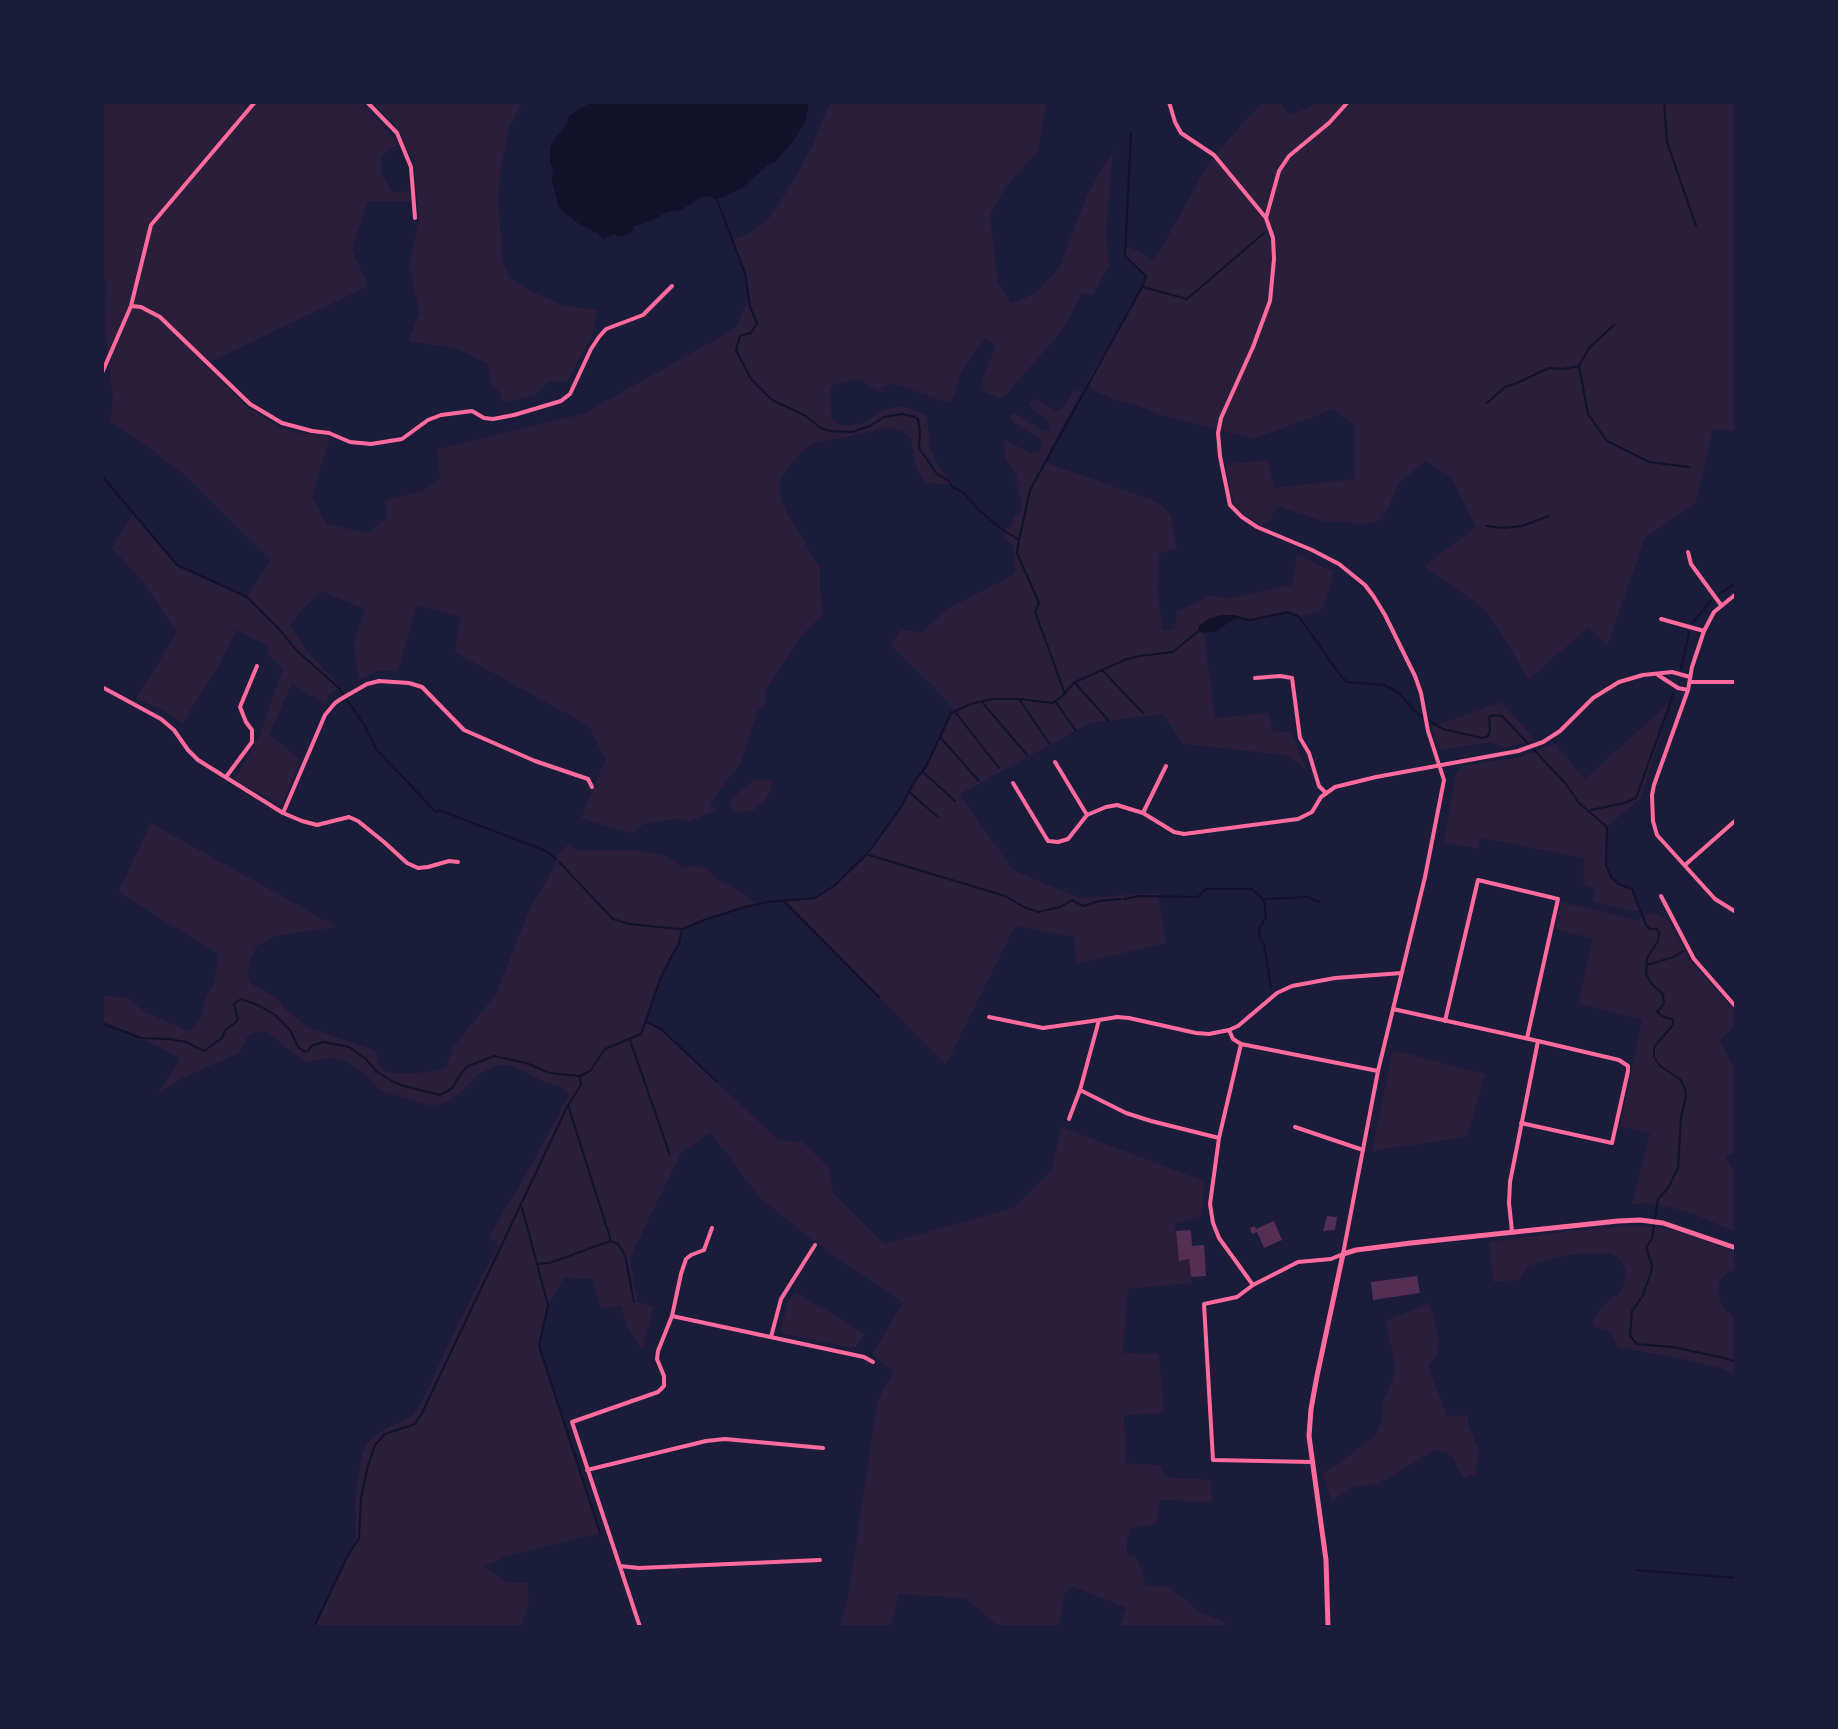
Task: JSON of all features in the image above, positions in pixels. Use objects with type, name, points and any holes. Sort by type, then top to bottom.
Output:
[{"type":"main road","points":[[1328,1627],[1326,1560],[1309,1436],[1312,1403],[1343,1254],[1512,1231],[1640,1220],[1663,1223],[1736,1248]]},
{"type":"street","points":[[102,373],[131,306],[151,225],[255,102]]},
{"type":"street","points":[[367,102],[397,133],[411,167],[415,218]]},
{"type":"street","points":[[1169,102],[1181,133],[1214,155],[1266,218],[1273,238],[1270,301],[1221,418],[1218,433],[1230,505],[1257,527],[1339,564],[1365,585],[1385,615],[1415,676],[1444,780],[1425,877],[1378,1071],[1343,1254],[1331,1259],[1298,1262],[1253,1285],[1237,1297],[1204,1304],[1213,1460],[1312,1462]]},
{"type":"street","points":[[1266,218],[1279,171],[1289,156],[1329,123],[1348,102]]},
{"type":"street","points":[[131,306],[151,310],[160,317],[250,404],[271,417],[297,428],[329,433],[350,442],[371,444],[402,439],[428,420],[441,415],[472,411],[493,419],[561,401],[570,394],[606,329],[643,315],[672,286]]},
{"type":"street","points":[[1688,552],[1691,564],[1721,605]]},
{"type":"street","points":[[1736,594],[1721,605],[1708,621],[1652,795],[1657,835],[1715,899],[1736,912]]},
{"type":"street","points":[[1661,619],[1704,631]]},
{"type":"street","points":[[226,777],[252,742],[252,730],[240,707],[257,666]]},
{"type":"street","points":[[1013,783],[1048,841],[1068,839],[1087,815],[1117,805],[1143,813],[1174,832],[1184,834],[1228,829],[1298,819],[1312,812],[1326,793],[1335,787],[1518,751],[1539,744],[1552,738],[1604,690],[1643,675],[1672,672],[1690,680],[1736,682]]},
{"type":"street","points":[[1655,674],[1678,688],[1688,690]]},
{"type":"street","points":[[1255,678],[1292,678],[1300,738],[1309,753],[1319,786],[1326,793]]},
{"type":"street","points":[[283,813],[325,715],[341,699],[367,684],[379,681],[422,687],[464,730],[535,761],[588,779],[592,787]]},
{"type":"street","points":[[102,687],[161,719],[198,760],[283,813],[317,825],[349,817],[358,821],[407,863],[418,868],[458,862]]},
{"type":"street","points":[[1055,762],[1087,815]]},
{"type":"street","points":[[1143,813],[1166,766]]},
{"type":"street","points":[[1685,865],[1736,820]]},
{"type":"street","points":[[1445,1021],[1478,880],[1558,899],[1527,1038]]},
{"type":"street","points":[[1661,896],[1694,959],[1736,1007]]},
{"type":"street","points":[[989,1017],[1043,1028],[1117,1017],[1209,1034],[1238,1026],[1277,993],[1292,986],[1335,978],[1402,973]]},
{"type":"street","points":[[1393,1009],[1619,1060],[1628,1066],[1612,1143],[1521,1123]]},
{"type":"street","points":[[1069,1119],[1099,1020]]},
{"type":"street","points":[[1229,1030],[1233,1039],[1241,1044],[1378,1071]]},
{"type":"street","points":[[1512,1231],[1509,1191],[1538,1041]]},
{"type":"street","points":[[1241,1044],[1219,1138],[1210,1204],[1219,1238],[1253,1285]]},
{"type":"street","points":[[1080,1090],[1126,1113],[1219,1138]]},
{"type":"street","points":[[1295,1127],[1363,1150]]},
{"type":"street","points":[[640,1627],[572,1422],[658,1392],[664,1386],[658,1351],[672,1316],[681,1274],[686,1259],[704,1250],[712,1228]]},
{"type":"street","points":[[771,1337],[781,1299],[815,1245]]},
{"type":"street","points":[[672,1316],[864,1357],[873,1362]]},
{"type":"street","points":[[587,1470],[725,1439],[823,1448]]},
{"type":"street","points":[[620,1566],[639,1568],[820,1560]]},
{"type":"shaded area","points":[[102,102],[361,102],[399,144],[381,156],[381,172],[392,192],[411,191],[412,201],[368,201],[352,250],[368,286],[204,365],[247,407],[280,427],[330,437],[312,497],[327,524],[368,533],[387,517],[385,500],[422,491],[440,480],[437,449],[583,414],[736,328],[748,299],[745,273],[732,240],[750,233],[770,217],[813,144],[830,102],[1046,102],[1038,151],[1005,188],[990,215],[998,282],[1011,304],[1036,293],[1059,268],[1088,193],[1113,150],[1106,230],[1109,265],[1093,295],[1082,293],[1065,327],[1006,395],[998,399],[987,395],[981,383],[996,344],[985,339],[961,372],[954,397],[949,403],[894,384],[878,391],[860,379],[834,384],[830,391],[832,419],[838,424],[849,426],[862,423],[886,409],[904,406],[927,416],[930,448],[949,481],[946,485],[924,482],[916,467],[911,438],[901,430],[887,428],[813,444],[803,450],[781,477],[779,491],[785,509],[820,568],[823,614],[803,634],[766,690],[764,708],[758,710],[741,762],[710,804],[716,810],[689,822],[678,819],[645,823],[632,834],[581,818],[605,760],[589,726],[455,652],[460,617],[417,605],[398,671],[378,671],[359,680],[354,643],[365,609],[320,591],[290,624],[305,649],[341,687],[329,695],[325,704],[292,684],[269,735],[301,759],[281,806],[235,780],[260,734],[283,669],[268,654],[267,646],[237,630],[182,724],[165,711],[136,698],[177,633],[142,581],[112,548],[134,513],[177,565],[247,597],[271,560],[183,474],[110,422],[113,399],[105,333],[106,281],[102,279]]},
{"type":"shaded area","points":[[372,102],[523,102],[509,127],[500,175],[498,200],[503,263],[510,278],[531,291],[562,305],[597,310],[592,337],[567,381],[548,382],[534,395],[503,403],[491,383],[488,364],[455,348],[408,341],[420,313],[409,266],[419,219],[414,161],[394,125]]},
{"type":"shaded area","points":[[591,102],[809,102],[805,122],[794,140],[776,161],[742,188],[717,200],[701,197],[681,210],[667,212],[634,226],[632,232],[621,237],[613,234],[603,239],[559,208],[550,164],[550,148],[566,126],[569,116]]},
{"type":"shaded area","points":[[1262,102],[1279,102],[1289,115],[1316,102],[1736,102],[1736,431],[1713,429],[1696,503],[1645,538],[1607,647],[1589,627],[1529,679],[1486,610],[1424,566],[1476,527],[1451,477],[1426,461],[1400,482],[1382,520],[1362,525],[1324,522],[1277,506],[1270,521],[1261,525],[1245,515],[1235,505],[1226,464],[1268,460],[1274,488],[1355,479],[1355,426],[1334,409],[1254,439],[1120,402],[1097,392],[1086,383],[1146,277],[1125,256],[1125,246],[1152,260],[1158,254],[1211,159]]},
{"type":"shaded area","points":[[1074,390],[1081,392],[1045,460],[1158,502],[1171,515],[1177,548],[1159,554],[1158,592],[1162,631],[1175,629],[1177,611],[1207,595],[1230,598],[1292,585],[1297,554],[1334,572],[1323,609],[1299,617],[1288,612],[1250,620],[1236,615],[1199,631],[1204,633],[1215,718],[1268,713],[1274,732],[1291,732],[1306,769],[1286,755],[1182,744],[1163,714],[1090,723],[960,794],[1013,870],[1079,898],[1158,893],[1166,943],[1077,964],[1074,937],[1015,926],[946,1065],[784,901],[815,898],[834,886],[867,854],[926,767],[954,711],[939,692],[890,645],[901,630],[922,632],[947,609],[1013,575],[1016,569],[1012,545],[1003,537],[1006,528],[1012,525],[1013,517],[1021,512],[1021,498],[1015,480],[1018,475],[1005,458],[1004,440],[1032,453],[1039,452],[1042,440],[1014,423],[1011,413],[1043,431],[1050,429],[1049,422],[1029,406],[1030,402],[1035,399],[1056,411],[1062,408]]},
{"type":"shaded area","points":[[1221,615],[1237,617],[1215,632],[1199,631],[1199,626],[1208,619]]},
{"type":"shaded area","points":[[1671,701],[1641,798],[1607,827],[1606,865],[1618,884],[1632,889],[1640,911],[1593,902],[1595,889],[1583,884],[1584,858],[1481,838],[1478,849],[1444,842],[1459,769],[1520,757],[1555,744],[1585,779]]},
{"type":"shaded area","points":[[1502,702],[1535,740],[1504,748],[1491,742],[1441,750],[1431,727]]},
{"type":"shaded area","points":[[753,781],[771,781],[772,788],[766,799],[754,810],[738,812],[732,809],[730,801],[743,788]]},
{"type":"shaded area","points":[[151,823],[337,927],[274,936],[257,946],[250,960],[248,976],[251,984],[276,997],[285,1009],[308,1027],[376,1051],[379,1064],[391,1073],[418,1073],[446,1068],[453,1047],[496,994],[530,908],[554,868],[557,854],[570,843],[576,851],[637,850],[665,856],[684,868],[697,866],[707,869],[757,904],[682,929],[679,944],[646,1021],[661,1029],[779,1141],[803,1142],[829,1168],[833,1193],[884,1244],[1013,1208],[1052,1169],[1061,1127],[1204,1181],[1202,1215],[1175,1224],[1179,1260],[1189,1259],[1192,1283],[1128,1289],[1123,1353],[1159,1354],[1164,1413],[1124,1415],[1126,1463],[1160,1465],[1164,1477],[1211,1480],[1212,1502],[1160,1500],[1157,1523],[1130,1529],[1127,1555],[1135,1557],[1142,1569],[1145,1586],[1169,1587],[1196,1610],[1228,1624],[1227,1627],[1119,1627],[1127,1608],[1073,1587],[1065,1591],[1059,1627],[999,1627],[966,1598],[899,1594],[891,1627],[826,1627],[840,1625],[848,1599],[877,1402],[893,1372],[872,1354],[903,1303],[812,1240],[760,1198],[710,1132],[681,1153],[630,1258],[637,1302],[654,1307],[642,1349],[627,1326],[621,1306],[601,1309],[592,1279],[564,1278],[548,1305],[539,1346],[600,1533],[505,1557],[483,1567],[508,1582],[528,1583],[529,1605],[521,1627],[314,1627],[356,1538],[355,1495],[362,1453],[370,1439],[412,1416],[421,1404],[498,1245],[489,1236],[569,1095],[559,1086],[509,1065],[480,1073],[458,1095],[445,1103],[431,1106],[378,1090],[370,1079],[348,1062],[334,1058],[305,1062],[267,1032],[252,1033],[239,1053],[182,1078],[156,1096],[180,1058],[102,1023],[102,995],[128,998],[145,1012],[189,1031],[200,1020],[215,980],[218,954],[118,892]]},
{"type":"shaded area","points":[[1561,902],[1636,920],[1652,912],[1668,920],[1692,963],[1736,1012],[1736,1025],[1720,1040],[1736,1072],[1736,1152],[1725,1156],[1736,1176],[1736,1232],[1669,1207],[1650,1203],[1632,1204],[1650,1133],[1620,1127],[1642,1020],[1578,1003],[1593,939],[1556,929]]},
{"type":"shaded area","points":[[1393,1050],[1485,1074],[1467,1137],[1372,1151]]},
{"type":"shaded area","points":[[1631,1226],[1657,1227],[1688,1234],[1736,1252],[1736,1271],[1729,1271],[1720,1280],[1718,1294],[1723,1309],[1736,1317],[1736,1374],[1687,1360],[1618,1347],[1610,1331],[1594,1327],[1592,1320],[1611,1298],[1620,1294],[1624,1284],[1626,1271],[1621,1260],[1611,1253],[1581,1253],[1556,1258],[1528,1266],[1520,1280],[1493,1282],[1489,1242]]},
{"type":"shaded area","points":[[796,1292],[865,1334],[857,1346],[852,1348],[780,1333],[789,1300]]},
{"type":"shaded area","points":[[1430,1303],[1439,1341],[1437,1354],[1428,1366],[1447,1416],[1468,1415],[1468,1425],[1479,1450],[1475,1474],[1463,1479],[1453,1458],[1446,1452],[1435,1450],[1378,1484],[1356,1486],[1337,1497],[1333,1504],[1322,1474],[1374,1438],[1382,1421],[1383,1401],[1393,1380],[1395,1364],[1385,1321]]},
{"type":"building","points":[[1327,1216],[1337,1217],[1335,1230],[1323,1231]]},
{"type":"building","points":[[1274,1221],[1282,1240],[1264,1248],[1257,1232],[1252,1234],[1250,1228],[1255,1226],[1256,1229]]},
{"type":"building","points":[[1191,1230],[1192,1246],[1204,1245],[1206,1276],[1191,1277],[1189,1259],[1179,1261],[1176,1231]]},
{"type":"building","points":[[1417,1276],[1420,1293],[1373,1300],[1371,1282]]},
{"type":"waterway","points":[[1664,102],[1667,142],[1696,226]]},
{"type":"waterway","points":[[1019,540],[1030,490],[1146,276],[1125,256],[1131,132]]},
{"type":"waterway","points":[[717,200],[745,273],[750,307],[757,323],[751,333],[740,336],[736,350],[751,379],[772,400],[829,431],[852,432],[884,417],[902,414],[918,419],[919,448],[937,474],[949,481]]},
{"type":"waterway","points":[[1143,287],[1187,299],[1264,233]]},
{"type":"waterway","points":[[1614,325],[1589,348],[1579,366],[1588,414],[1607,441],[1649,462],[1689,467]]},
{"type":"waterway","points":[[1487,403],[1505,387],[1549,368],[1579,366]]},
{"type":"waterway","points":[[102,476],[177,565],[247,597],[296,650],[338,687],[365,726],[376,749],[436,812],[439,810],[546,851],[556,859]]},
{"type":"waterway","points":[[951,484],[1001,529],[1019,540],[1017,553],[1039,603],[1035,612],[1065,694]]},
{"type":"waterway","points":[[1486,526],[1522,526],[1549,516]]},
{"type":"waterway","points":[[1719,594],[1736,583]]},
{"type":"waterway","points":[[1692,623],[1711,601]]},
{"type":"waterway","points":[[1236,617],[1250,620],[1288,612],[1299,617],[1347,682],[1384,685],[1399,693],[1423,717]]},
{"type":"waterway","points":[[102,1023],[141,1038],[186,1042],[204,1051],[222,1038],[225,1030],[238,1019],[234,1004],[241,999],[275,1015],[305,1052],[323,1042],[349,1047],[377,1072],[394,1082],[440,1095],[451,1089],[468,1066],[494,1056],[526,1063],[550,1073],[580,1076],[590,1071],[605,1049],[641,1034],[660,980],[679,944],[682,929],[744,907],[815,898],[834,886],[867,854],[926,767],[951,713],[992,699],[1053,703],[1075,682],[1127,659],[1173,652],[1201,629]]},
{"type":"waterway","points":[[1681,669],[1689,632]]},
{"type":"waterway","points":[[1102,670],[1143,713]]},
{"type":"waterway","points":[[1075,683],[1109,721]]},
{"type":"waterway","points":[[1591,810],[1636,798],[1674,692]]},
{"type":"waterway","points":[[1019,699],[1049,743]]},
{"type":"waterway","points":[[982,702],[1027,755]]},
{"type":"waterway","points":[[1056,702],[1076,731]]},
{"type":"waterway","points":[[956,713],[999,768]]},
{"type":"waterway","points":[[1428,720],[1443,729],[1482,738],[1488,736],[1489,717],[1502,716],[1566,784],[1579,803],[1607,827],[1606,865],[1611,877],[1618,884],[1632,889],[1646,925],[1659,933],[1658,941],[1647,958],[1646,974],[1663,994],[1664,1004],[1657,1012],[1673,1020],[1673,1025],[1654,1047],[1654,1057],[1660,1066],[1680,1079],[1686,1097],[1681,1117],[1678,1168],[1668,1188],[1658,1199],[1655,1219]]},
{"type":"waterway","points":[[940,737],[979,781]]},
{"type":"waterway","points":[[923,772],[955,801]]},
{"type":"waterway","points":[[909,792],[938,817]]},
{"type":"waterway","points":[[869,855],[1005,896],[1038,912],[1060,907],[1072,900],[1083,906],[1121,899]]},
{"type":"waterway","points":[[559,862],[613,919],[629,924],[680,929]]},
{"type":"waterway","points":[[1124,899],[1139,896],[1198,897],[1206,889],[1252,889],[1264,900],[1266,917],[1259,929],[1271,988]]},
{"type":"waterway","points":[[1266,899],[1308,897],[1319,902]]},
{"type":"waterway","points":[[784,901],[879,997]]},
{"type":"waterway","points":[[1647,965],[1683,951]]},
{"type":"waterway","points":[[645,1021],[661,1029],[717,1082]]},
{"type":"waterway","points":[[630,1040],[670,1155]]},
{"type":"waterway","points":[[314,1627],[359,1538],[361,1498],[375,1445],[385,1434],[415,1424],[422,1413],[568,1105],[581,1085],[580,1077]]},
{"type":"waterway","points":[[568,1105],[611,1241],[618,1244],[625,1255],[634,1302]]},
{"type":"waterway","points":[[522,1208],[548,1305],[539,1346],[600,1533]]},
{"type":"waterway","points":[[1654,1225],[1652,1239],[1646,1247],[1651,1272],[1642,1297],[1632,1311],[1630,1336],[1637,1344],[1673,1347],[1736,1362]]},
{"type":"waterway","points":[[538,1264],[611,1241]]},
{"type":"waterway","points":[[1636,1570],[1736,1578]]}]
